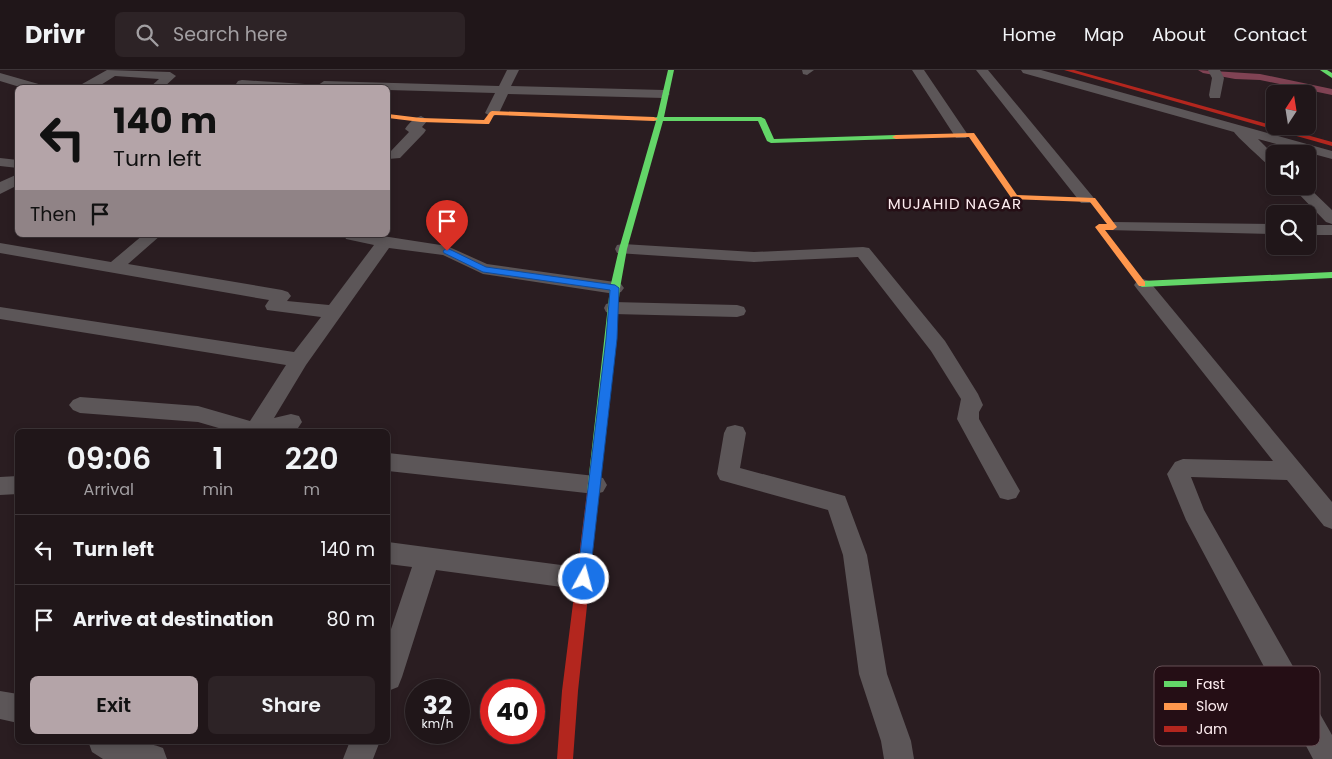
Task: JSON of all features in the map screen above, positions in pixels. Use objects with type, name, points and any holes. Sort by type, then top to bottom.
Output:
[{"type":"main road","points":[[565,759],[570,691],[595,485],[615,288],[623,249],[660,119],[664,94],[671,70]]},
{"type":"main road","points":[[1067,70],[1332,144]]},
{"type":"main road","points":[[1101,70],[1266,114]]},
{"type":"main road","points":[[1323,70],[1332,76]]},
{"type":"main road","points":[[390,116],[421,120],[486,122],[492,113],[660,119],[761,119],[771,141],[971,135],[1014,197],[1092,200],[1113,227]]},
{"type":"main road","points":[[1113,227],[1099,227],[1143,285],[1332,275]]},
{"type":"street","points":[[240,85],[256,70]]},
{"type":"street","points":[[492,113],[502,90],[514,70]]},
{"type":"street","points":[[918,70],[961,135]]},
{"type":"street","points":[[982,70],[1087,200]]},
{"type":"street","points":[[1026,70],[1332,155]]},
{"type":"street","points":[[92,85],[115,71],[172,73]]},
{"type":"street","points":[[158,85],[172,73]]},
{"type":"street","points":[[1215,95],[1216,74]]},
{"type":"street","points":[[0,77],[28,85]]},
{"type":"street","points":[[390,87],[664,94]]},
{"type":"street","points":[[1217,112],[1232,128],[1250,140],[1266,155]]},
{"type":"street","points":[[390,155],[394,155],[419,130],[412,129],[421,120]]},
{"type":"street","points":[[0,162],[15,164]]},
{"type":"street","points":[[0,188],[15,180]]},
{"type":"street","points":[[1307,195],[1332,219]]},
{"type":"street","points":[[1113,227],[1266,229]]},
{"type":"street","points":[[1316,230],[1332,230]]},
{"type":"street","points":[[0,247],[15,236]]},
{"type":"street","points":[[115,267],[151,237]]},
{"type":"street","points":[[361,237],[447,251],[483,269],[615,288]]},
{"type":"street","points":[[256,429],[299,360],[385,242]]},
{"type":"street","points":[[0,247],[282,296],[274,306],[334,312]]},
{"type":"street","points":[[623,249],[754,257],[863,252],[938,346],[972,399],[972,405],[968,410],[968,419],[1008,491]]},
{"type":"street","points":[[1143,285],[1332,519]]},
{"type":"street","points":[[613,308],[737,311]]},
{"type":"street","points":[[0,313],[299,360]]},
{"type":"street","points":[[80,405],[198,414],[248,429]]},
{"type":"street","points":[[263,429],[291,422],[286,429]]},
{"type":"street","points":[[735,433],[728,474],[837,503],[855,555],[873,674],[896,741],[899,759]]},
{"type":"street","points":[[390,462],[595,485]]},
{"type":"street","points":[[1277,666],[1194,513],[1178,474],[1183,468],[1292,471]]},
{"type":"street","points":[[0,486],[15,485]]},
{"type":"street","points":[[390,553],[427,560],[584,579]]},
{"type":"street","points":[[390,671],[427,560]]},
{"type":"street","points":[[0,705],[15,708]]},
{"type":"street","points":[[358,759],[364,744]]},
{"type":"street","points":[[1320,744],[1328,759]]},
{"type":"waterway","points":[[1203,70],[1235,76],[1260,77],[1332,92]]},
{"type":"traffic: fast","points":[[593,492],[615,288],[623,249],[660,119],[671,70]]},
{"type":"traffic: fast","points":[[1323,70],[1332,76]]},
{"type":"traffic: fast","points":[[654,119],[761,119],[771,141],[896,137]]},
{"type":"traffic: fast","points":[[1142,284],[1332,275]]},
{"type":"traffic: slow","points":[[390,116],[421,120],[486,122],[492,113],[654,119]]},
{"type":"traffic: slow","points":[[896,137],[971,135],[1015,197],[1092,200],[1113,227],[1099,227],[1142,284]]},
{"type":"traffic: jam","points":[[1067,70],[1332,144]]},
{"type":"traffic: jam","points":[[565,759],[570,691],[593,492]]},
{"type":"district","name":"MUJAHID NAGAR","points":[[955,204]]},
{"type":"route","points":[[447,251],[483,269],[615,288],[612,339],[584,579]]}]
